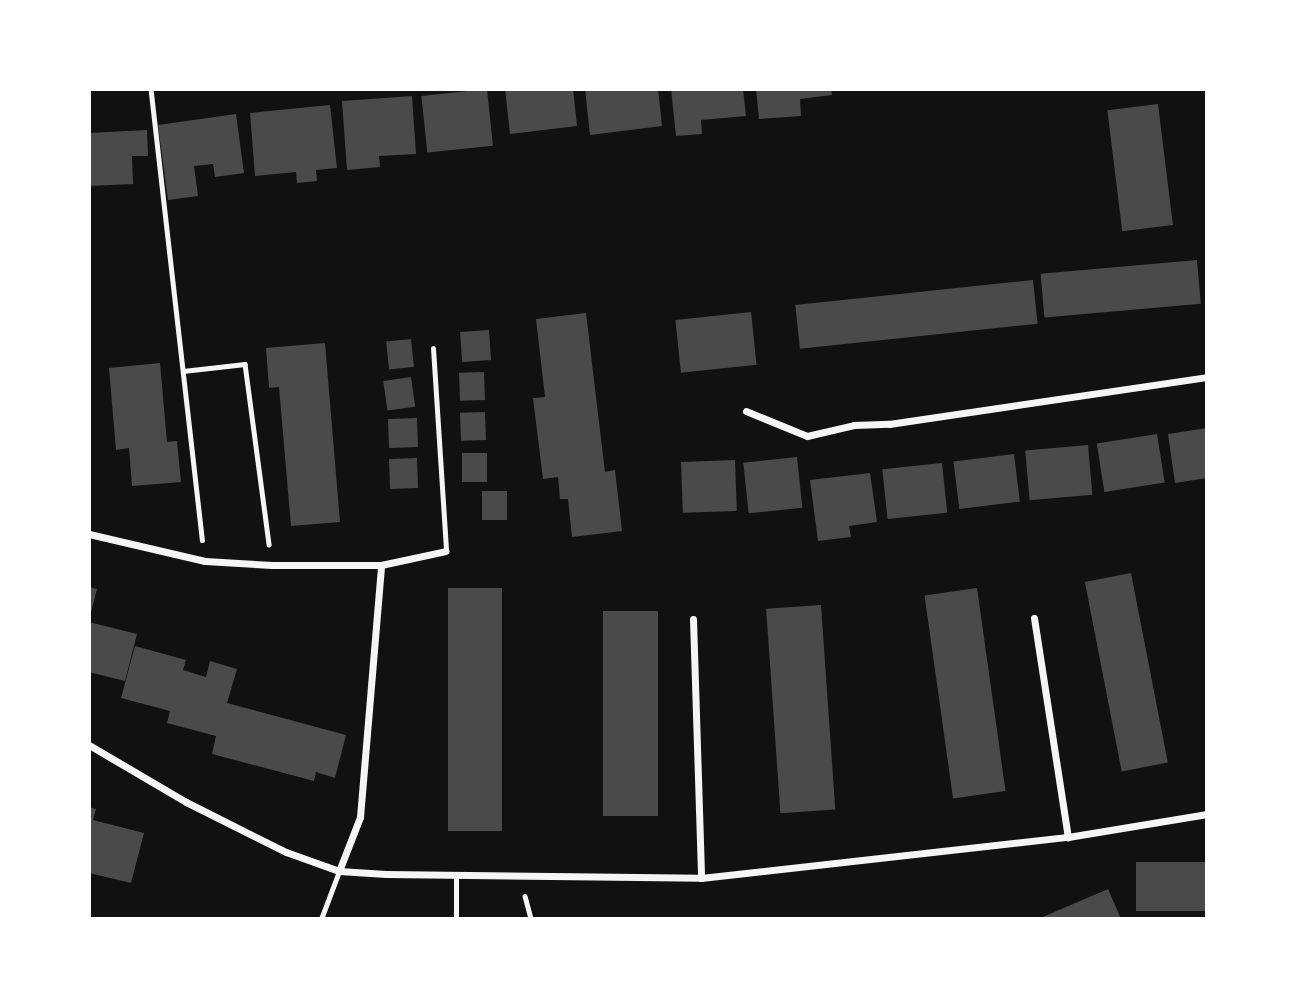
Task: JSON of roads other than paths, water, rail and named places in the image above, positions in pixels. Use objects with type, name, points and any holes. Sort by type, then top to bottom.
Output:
[{"type":"street","points":[[746,411],[807,436],[854,425],[889,424],[1207,377]]},
{"type":"street","points":[[89,534],[205,561],[272,565],[380,565],[446,551]]},
{"type":"street","points":[[339,871],[360,817],[380,565]]},
{"type":"street","points":[[1034,618],[1068,837]]},
{"type":"street","points":[[692,619],[701,878]]},
{"type":"street","points":[[89,744],[249,836],[339,871],[456,877],[701,878],[1068,837],[1207,814]]},
{"type":"lane","points":[[433,348],[446,551]]},
{"type":"lane","points":[[321,919],[339,871]]},
{"type":"lane","points":[[456,877],[456,919]]}]
